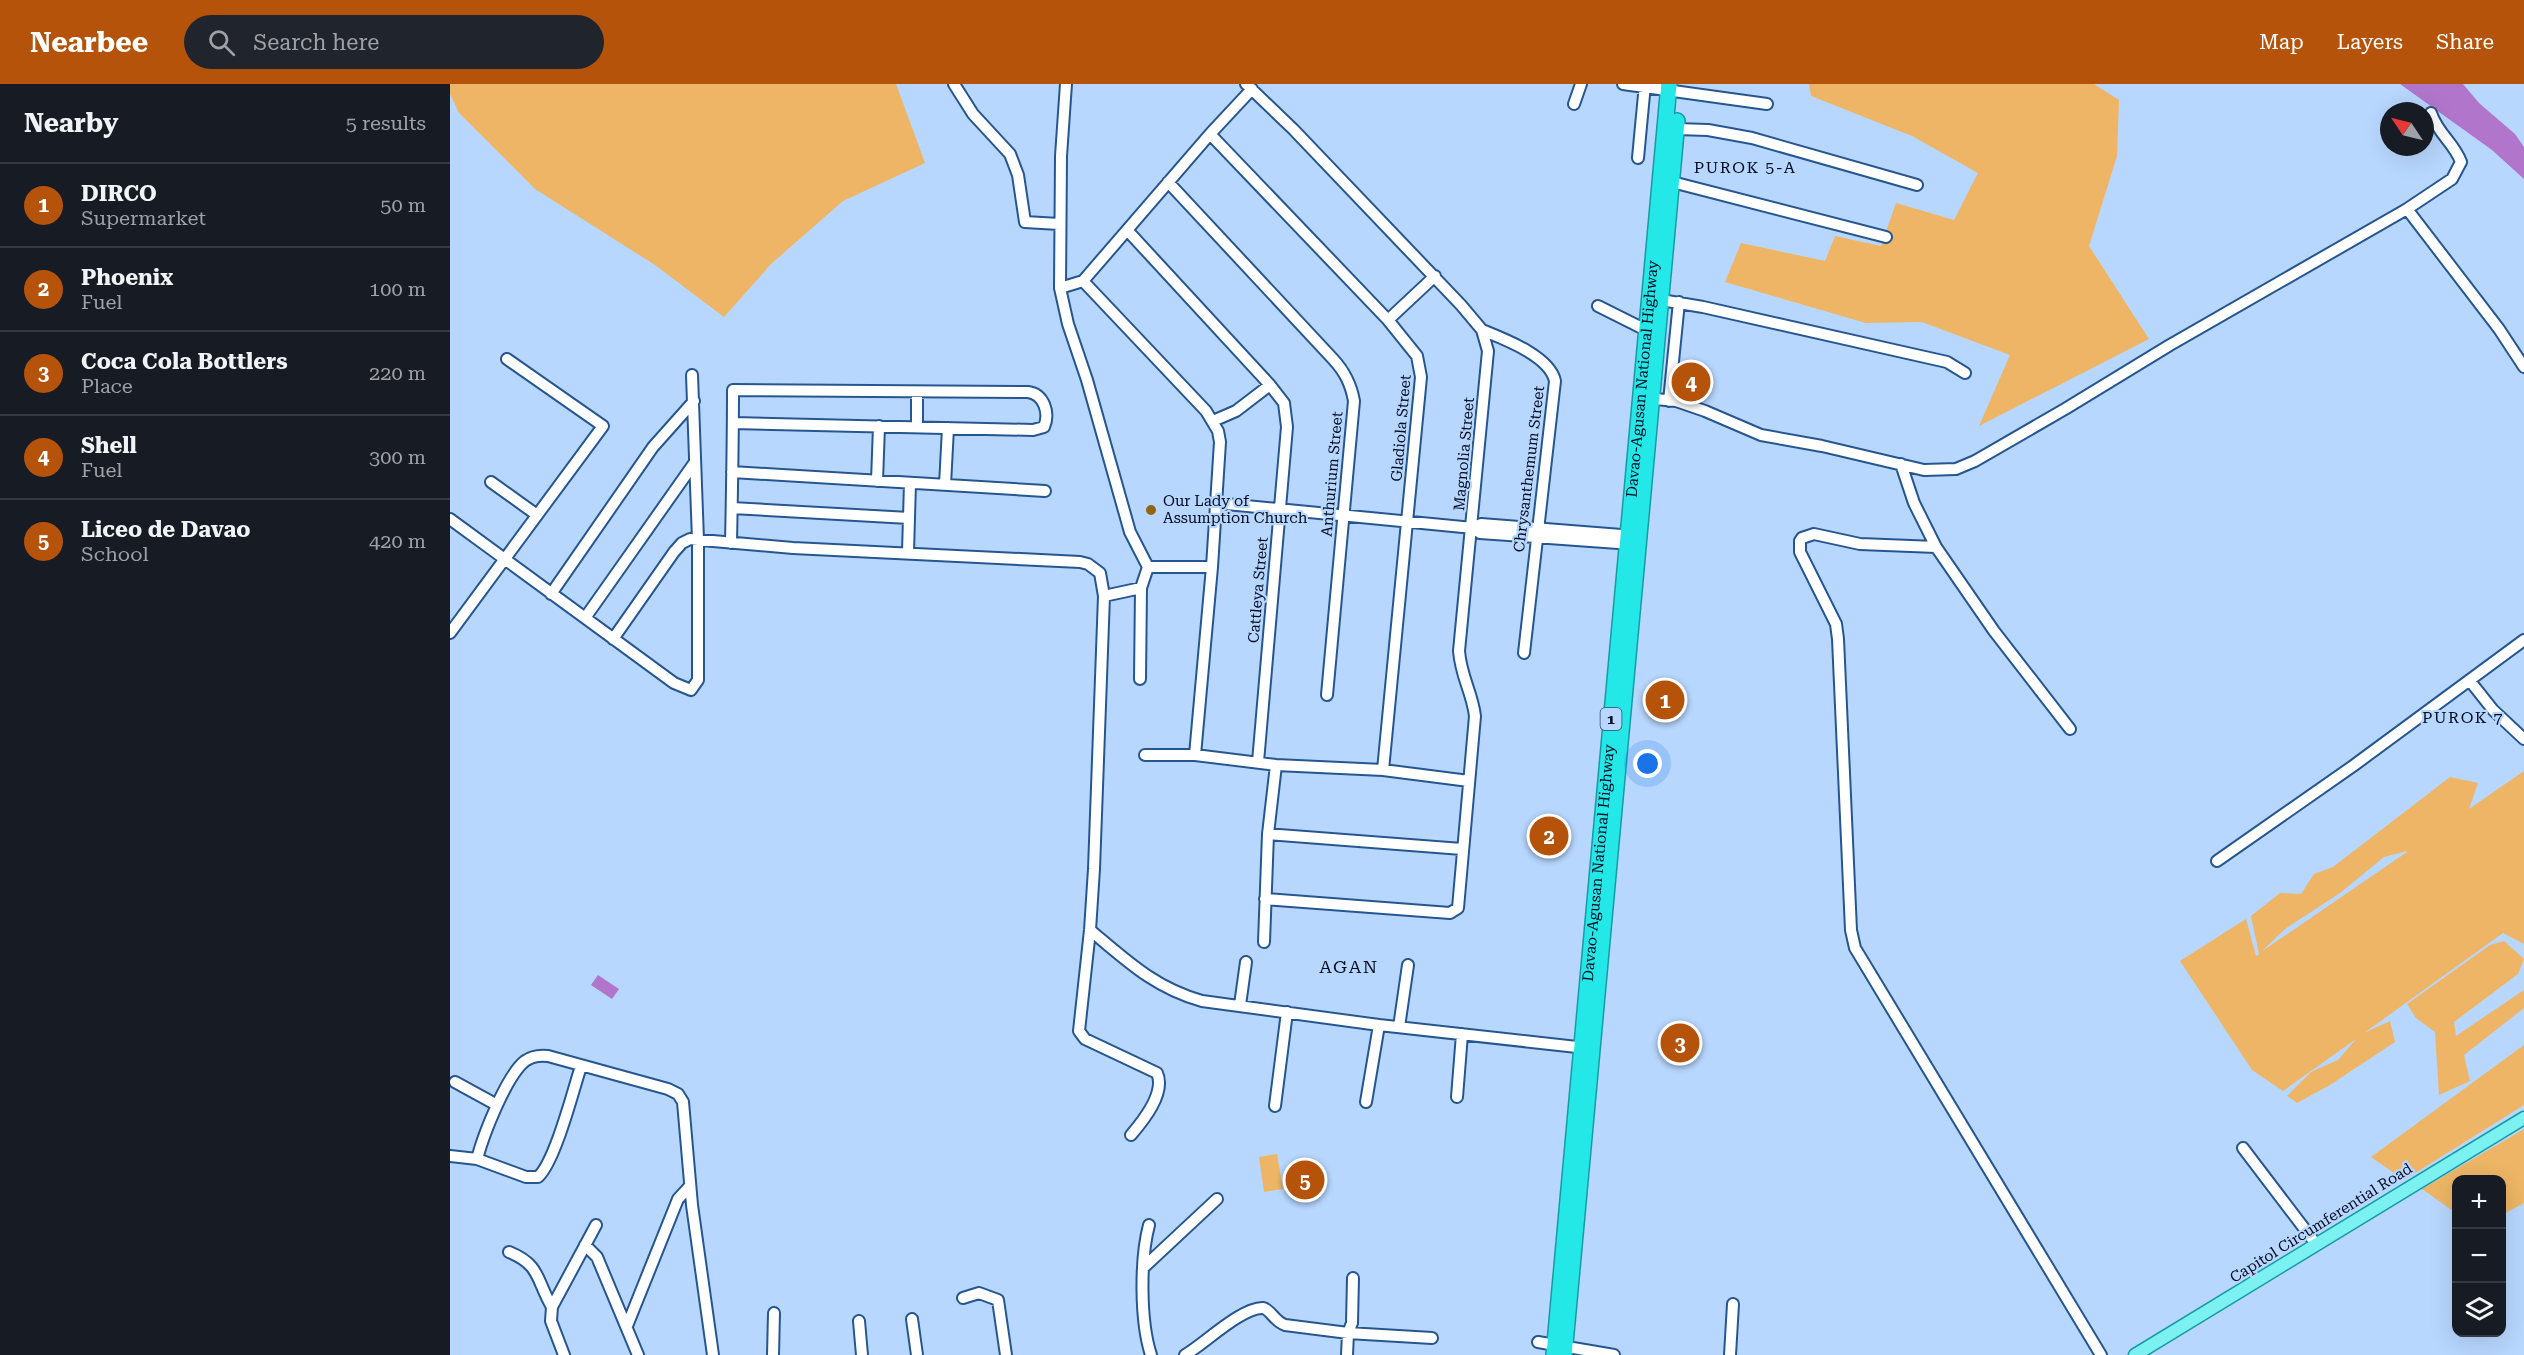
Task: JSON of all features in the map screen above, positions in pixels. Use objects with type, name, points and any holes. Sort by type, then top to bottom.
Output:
[{"type":"highway","name":"Davao-Agusan National Highway","points":[[1559,1351],[1632,540],[1646,398],[1661,300],[1672,182],[1676,129],[1674,87]]},
{"type":"highway","name":"Davao-Agusan National Highway","points":[[1646,398],[1646,330],[1674,87]]},
{"type":"main road","name":"Capitol Circumferential Road","points":[[2135,1355],[2524,1118]]},
{"type":"street","points":[[954,84],[973,114],[1010,154],[1018,175],[1024,222],[1059,224]]},
{"type":"street","points":[[1066,84],[1059,224],[1060,288],[1068,324],[1087,380],[1130,532],[1148,567],[1140,588],[1140,679]]},
{"type":"street","points":[[1574,104],[1581,84]]},
{"type":"street","points":[[1623,84],[1674,87],[1767,104]]},
{"type":"street","points":[[1638,158],[1645,85]]},
{"type":"street","points":[[1060,288],[1083,281],[1249,87]]},
{"type":"street","name":"Magnolia Street","points":[[1249,87],[1317,153],[1435,276],[1482,330],[1488,351],[1473,528],[1459,651],[1463,679],[1473,705],[1474,716],[1461,849],[1458,908],[1450,913],[1265,899]]},
{"type":"street","points":[[1646,398],[1669,401],[1705,411],[1761,435],[1822,446],[1924,470],[1956,469],[1975,461],[2407,208],[2452,179],[2461,162],[2457,152],[2438,130],[2434,120]]},
{"type":"street","points":[[1676,129],[1708,130],[1752,138],[1917,185]]},
{"type":"street","name":"Gladiola Street","points":[[1210,134],[1388,320],[1417,356],[1421,371],[1383,770]]},
{"type":"street","name":"Anthurium Street","points":[[1168,182],[1333,359],[1348,380],[1354,401],[1327,695]]},
{"type":"street","points":[[1672,182],[1886,237]]},
{"type":"street","points":[[2407,208],[2499,329],[2524,367]]},
{"type":"street","name":"Cattleya Street","points":[[1127,230],[1270,384],[1284,403],[1286,416],[1280,511],[1258,762]]},
{"type":"street","points":[[1388,320],[1435,276]]},
{"type":"street","points":[[1083,281],[1148,348],[1213,421],[1220,442],[1212,567],[1195,756]]},
{"type":"street","points":[[1661,300],[1679,302],[1947,362],[1965,373]]},
{"type":"street","points":[[1669,401],[1679,302]]},
{"type":"street","points":[[1598,306],[1646,330]]},
{"type":"street","name":"Chrysanthemum Street","points":[[1482,330],[1505,339],[1540,359],[1554,373],[1555,381],[1524,653]]},
{"type":"street","points":[[450,633],[603,426],[507,359]]},
{"type":"street","points":[[450,519],[681,688],[691,690],[698,680],[698,540],[692,375]]},
{"type":"street","points":[[1213,421],[1236,411],[1270,384]]},
{"type":"street","points":[[731,543],[733,390],[1028,392],[1038,394],[1042,400],[1046,423],[1039,429],[733,423]]},
{"type":"street","points":[[916,392],[917,428]]},
{"type":"street","points":[[551,594],[653,447],[680,414],[694,401]]},
{"type":"street","points":[[680,414],[693,417]]},
{"type":"street","points":[[877,481],[879,426]]},
{"type":"street","points":[[945,485],[948,428]]},
{"type":"street","points":[[585,618],[695,462]]},
{"type":"street","points":[[1901,464],[1914,503],[1936,547],[1994,631],[2070,729]]},
{"type":"street","points":[[732,472],[1045,491]]},
{"type":"street","points":[[491,482],[537,515]]},
{"type":"street","points":[[908,552],[910,483]]},
{"type":"street","points":[[1216,503],[1473,528],[1481,524],[1536,533],[1632,540]]},
{"type":"street","points":[[732,508],[909,518]]},
{"type":"street","points":[[1936,547],[1860,544],[1814,534],[1807,535],[1800,541],[1800,552],[1836,624],[1838,639],[1851,930],[1855,948],[1866,968],[2101,1355]]},
{"type":"street","points":[[613,639],[674,552],[682,543],[690,539],[793,548],[908,552],[1088,564],[1100,573],[1104,596],[1090,930],[1079,1025],[1081,1036],[1154,1070],[1159,1078],[1150,1108],[1131,1135]]},
{"type":"street","points":[[1148,567],[1212,567]]},
{"type":"street","points":[[1104,596],[1140,588]]},
{"type":"street","points":[[2217,861],[2295,808],[2524,640]]},
{"type":"street","points":[[2470,681],[2493,710],[2524,739]]},
{"type":"street","points":[[1145,755],[1195,756],[1276,765],[1383,770],[1469,781]]},
{"type":"street","points":[[1264,942],[1268,834],[1276,765]]},
{"type":"street","points":[[1268,834],[1461,849]]},
{"type":"street","points":[[1090,930],[1131,965],[1169,990],[1202,1001],[1379,1025],[1587,1048]]},
{"type":"street","points":[[1240,1005],[1245,962]]},
{"type":"street","points":[[1399,1027],[1408,965]]},
{"type":"street","points":[[1275,1106],[1287,1012]]},
{"type":"street","points":[[1366,1102],[1379,1025]]},
{"type":"street","points":[[1457,1097],[1462,1034]]},
{"type":"street","points":[[477,1159],[486,1128],[497,1106],[526,1061],[538,1055],[668,1089],[678,1094],[683,1102],[692,1205],[712,1355]]},
{"type":"street","points":[[450,1156],[477,1159],[532,1179],[544,1172],[581,1066]]},
{"type":"street","points":[[455,1082],[497,1106]]},
{"type":"street","points":[[2243,1148],[2316,1244]]},
{"type":"street","points":[[627,1326],[678,1199],[690,1186]]},
{"type":"street","points":[[678,1199],[692,1205]]},
{"type":"street","points":[[1143,1268],[1217,1199]]},
{"type":"street","points":[[564,1355],[551,1321],[552,1307],[596,1225]]},
{"type":"street","points":[[1149,1225],[1143,1268],[1144,1334],[1150,1355]]},
{"type":"street","points":[[585,1245],[597,1257],[638,1355]]},
{"type":"street","points":[[509,1252],[522,1257],[534,1267],[552,1307]]},
{"type":"street","points":[[1347,1355],[1348,1333],[1352,1323],[1353,1278]]},
{"type":"street","points":[[963,1298],[979,1293],[998,1300],[1006,1355]]},
{"type":"street","points":[[1730,1355],[1734,1304]]},
{"type":"street","points":[[1191,1354],[1244,1314],[1263,1308],[1268,1310],[1275,1320],[1285,1325],[1348,1333],[1432,1338]]},
{"type":"street","points":[[773,1355],[774,1313]]},
{"type":"street","points":[[912,1318],[916,1355]]},
{"type":"street","points":[[859,1321],[862,1355]]},
{"type":"street","points":[[1538,1342],[1559,1351],[1614,1355]]},
{"type":"shaded area","points":[[450,84],[896,84],[925,163],[843,201],[771,264],[724,317],[655,265],[535,189],[459,113],[450,94]]},
{"type":"shaded area","points":[[1809,84],[2094,84],[2119,100],[2117,156],[2089,246],[2149,339],[1979,426],[2010,355],[1922,322],[1866,323],[1725,282],[1741,243],[1825,261],[1835,236],[1881,246],[1896,203],[1954,220],[1978,173],[1912,136],[1811,96]]},
{"type":"shaded area","points":[[2400,84],[2463,84],[2479,103],[2515,134],[2524,147],[2524,179],[2492,150],[2434,108],[2434,102],[2425,102]]},
{"type":"shaded area","points":[[2524,771],[2524,944],[2503,933],[2364,1033],[2390,1021],[2395,1042],[2330,1085],[2297,1103],[2287,1096],[2311,1072],[2338,1060],[2356,1039],[2283,1091],[2252,1070],[2180,961],[2246,919],[2256,956],[2259,954],[2251,916],[2280,893],[2301,894],[2314,874],[2333,867],[2450,777],[2478,783],[2469,809]],"holes":[[[2407,852],[2261,952],[2285,929],[2340,893],[2384,857]]]},
{"type":"shaded area","points":[[2504,941],[2524,959],[2518,974],[2454,1022],[2456,1036],[2524,990],[2524,1008],[2464,1055],[2470,1081],[2439,1095],[2435,1032],[2416,1018],[2407,1004],[2490,945]]},
{"type":"shaded area","points":[[598,975],[619,989],[612,999],[591,985]]},
{"type":"shaded area","points":[[2524,1045],[2524,1105],[2404,1180],[2371,1157]]},
{"type":"shaded area","points":[[2524,1129],[2524,1203],[2506,1213],[2506,1175],[2452,1175],[2452,1210],[2422,1189]]},
{"type":"shaded area","points":[[1277,1154],[1283,1189],[1264,1192],[1259,1157]]},
{"type":"place","name":"Shell","points":[[1691,382]]},
{"type":"place","name":"Our Lady of Assumption Church","points":[[1151,510]]},
{"type":"place","name":"DIRCO","points":[[1665,700]]},
{"type":"place","name":"Phoenix","points":[[1549,836]]},
{"type":"place","name":"Coca Cola Bottlers","points":[[1680,1043]]},
{"type":"place","name":"Liceo de Davao","points":[[1305,1180]]},
{"type":"district","name":"PUROK 5-A","points":[[1745,167]]},
{"type":"district","name":"PUROK 7","points":[[2463,717]]},
{"type":"district","name":"AGAN","points":[[1349,966]]}]
